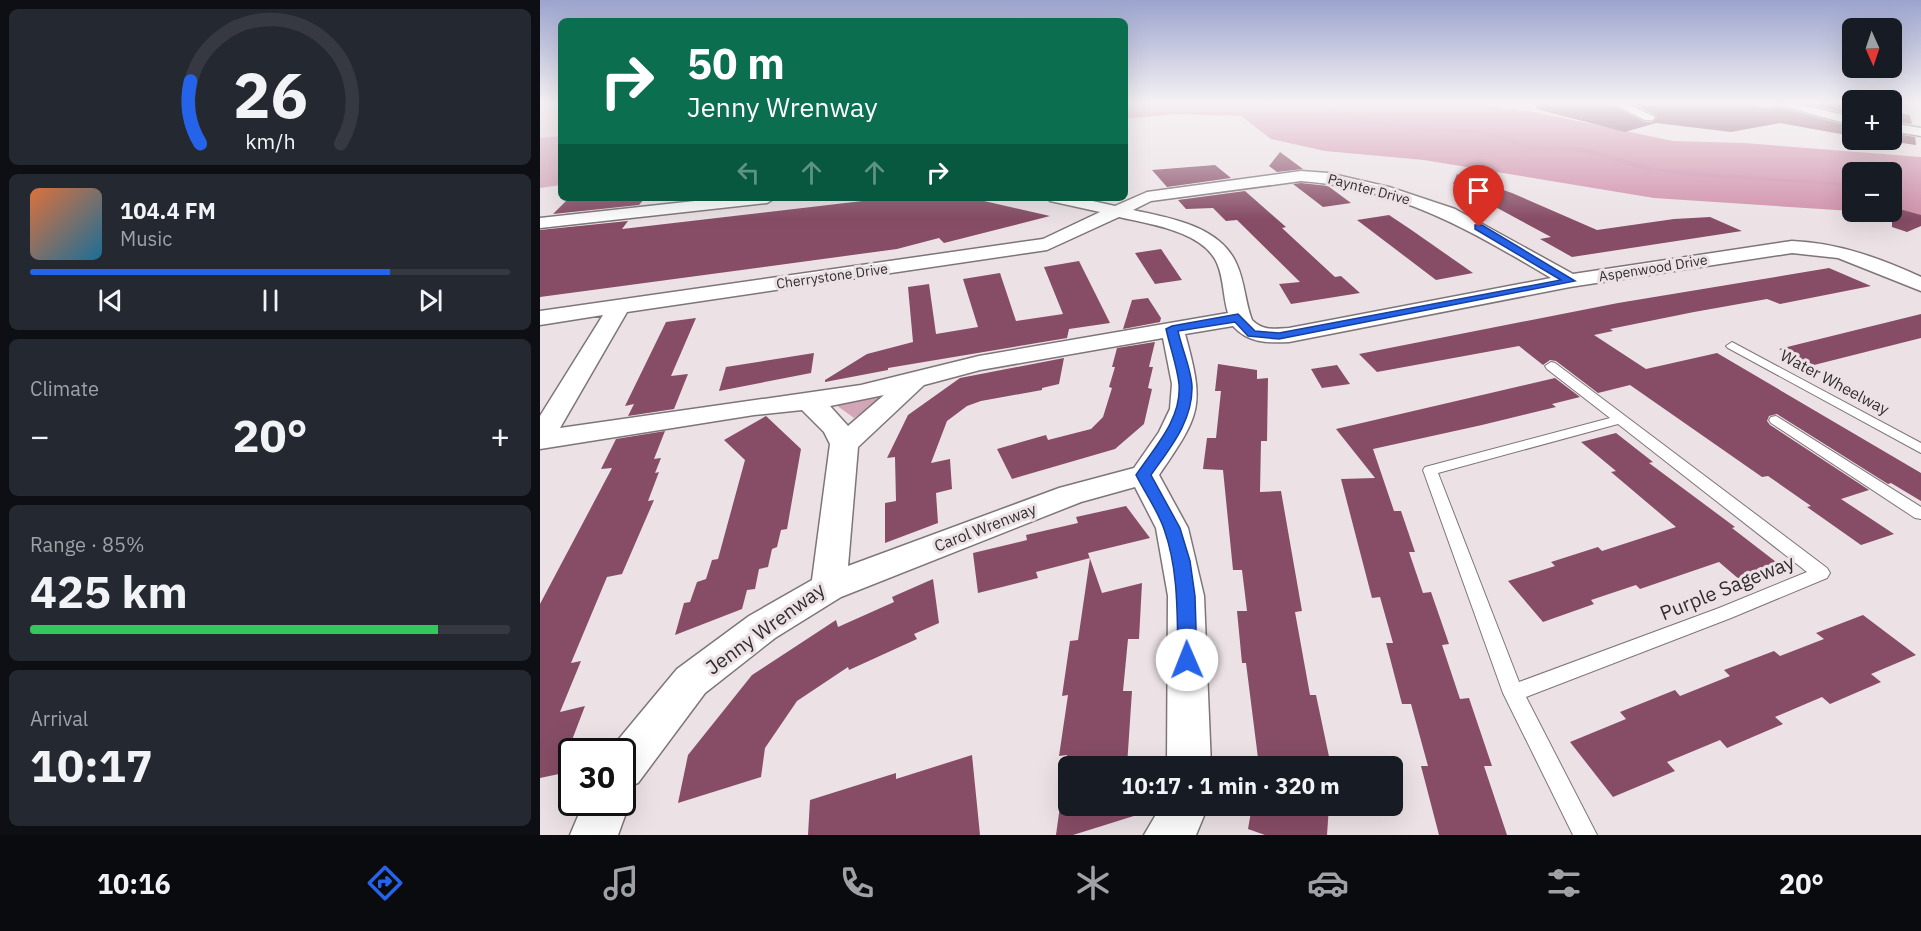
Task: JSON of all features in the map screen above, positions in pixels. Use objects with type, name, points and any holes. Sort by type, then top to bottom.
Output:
[{"type":"street","name":"Paynter Drive","points":[[1118,212],[1137,200],[1161,193],[1301,176],[1328,178],[1389,192],[1449,213],[1479,227],[1570,281]]},
{"type":"street","points":[[540,223],[740,201]]},
{"type":"street","points":[[540,439],[754,407],[808,402],[914,382],[980,363],[1238,318],[1231,269],[1215,245],[1187,232],[1069,201]]},
{"type":"street","name":"Cherrystone Drive","points":[[540,318],[1047,244],[1118,212]]},
{"type":"street","name":"Aspenwood Drive","points":[[1238,318],[1252,334],[1279,336],[1570,281],[1754,252],[1806,247],[1866,260],[1921,285]]},
{"type":"street","points":[[540,439],[620,306]]},
{"type":"street","points":[[1172,329],[1185,385],[1183,408],[1174,432],[1144,475],[1172,528],[1184,579],[1189,756]]},
{"type":"street","points":[[808,402],[821,412],[841,436],[844,444],[914,382]]},
{"type":"street","name":"Jenny Wrenway","points":[[636,750],[691,681],[762,627],[830,587],[844,444]]},
{"type":"street","name":"Carol Wrenway","points":[[830,587],[1070,495],[1144,475]]},
{"type":"street","points":[[594,835],[601,816]]},
{"type":"street","points":[[1168,835],[1181,816]]},
{"type":"lane","name":"Water Wheelway","points":[[1732,346],[1921,449]]},
{"type":"lane","name":"Purple Sageway","points":[[1513,693],[1725,613],[1821,573],[1551,366]]},
{"type":"lane","points":[[1585,835],[1513,693],[1430,470],[1620,419]]},
{"type":"lane","points":[[1776,420],[1921,514]]},
{"type":"shaded area","points":[[540,141],[558,141],[558,185],[540,188]]},
{"type":"shaded area","points":[[1280,141],[1673,141],[1744,143],[1921,157],[1921,216],[1902,215],[1902,162],[1842,162],[1842,210],[1654,198],[1424,160],[1325,151]]},
{"type":"shaded area","points":[[1635,167],[1842,183],[1842,185],[1691,176]]},
{"type":"shaded area","points":[[887,395],[854,418],[836,405]]},
{"type":"building","points":[[1902,141],[1915,141],[1916,145],[1902,143]]},
{"type":"building","points":[[1280,152],[1303,169],[1277,172],[1269,166]]},
{"type":"building","points":[[1215,165],[1231,178],[1167,187],[1152,170]]},
{"type":"building","points":[[1457,174],[1512,193],[1597,230],[1674,219],[1710,217],[1742,231],[1572,257],[1540,239],[1551,237],[1453,184]]},
{"type":"building","points":[[1293,184],[1328,186],[1351,203],[1323,207]]},
{"type":"building","points":[[1245,191],[1286,227],[1282,228],[1335,277],[1341,276],[1360,293],[1291,304],[1279,284],[1300,282],[1237,220],[1226,221],[1213,208],[1186,209],[1178,200]]},
{"type":"building","points":[[566,201],[642,201],[639,205],[553,214]]},
{"type":"building","points":[[862,201],[984,201],[1050,216],[944,243],[939,238],[897,249],[540,297],[540,230],[628,221],[622,229]]},
{"type":"building","points":[[1902,210],[1921,215],[1921,226],[1907,232],[1892,227],[1892,222],[1902,222]]},
{"type":"building","points":[[1389,215],[1473,273],[1436,280],[1357,220]]},
{"type":"building","points":[[1161,249],[1182,280],[1155,284],[1135,253]]},
{"type":"building","points":[[1079,261],[1110,323],[1069,329],[1067,338],[888,368],[888,370],[825,382],[867,354],[913,342],[908,287],[929,284],[936,334],[978,327],[963,279],[1000,273],[1016,321],[1063,314],[1044,267]]},
{"type":"building","points":[[1829,268],[1871,286],[1780,304],[1767,299],[1610,329],[1613,331],[1594,335],[1646,369],[1717,353],[1921,473],[1921,501],[1891,483],[1888,484],[1777,414],[1769,416],[1767,421],[1770,425],[1869,490],[1841,499],[1894,534],[1861,545],[1768,476],[1762,477],[1630,385],[1598,393],[1556,361],[1550,360],[1543,365],[1519,346],[1377,372],[1359,354],[1618,303]]},
{"type":"building","points":[[1148,298],[1161,318],[1160,322],[1123,329],[1132,300]]},
{"type":"building","points":[[1921,314],[1921,338],[1810,366],[1779,349]]},
{"type":"building","points":[[696,318],[671,376],[688,374],[674,409],[628,416],[634,404],[625,406],[666,322]]},
{"type":"building","points":[[1155,342],[1149,367],[1153,367],[1148,388],[1152,389],[1144,424],[1115,449],[1012,479],[997,449],[1046,435],[1048,440],[1091,429],[1103,417],[1112,388],[1109,387],[1115,367],[1112,367],[1117,348]]},
{"type":"building","points":[[814,353],[811,373],[719,391],[726,367]]},
{"type":"building","points":[[1064,358],[1059,384],[1042,388],[1042,390],[981,401],[967,406],[947,421],[931,463],[950,459],[952,489],[936,493],[938,523],[885,543],[885,503],[896,501],[895,457],[887,458],[908,415],[960,378]]},
{"type":"building","points":[[1218,364],[1257,370],[1257,379],[1268,378],[1267,441],[1261,441],[1260,492],[1281,491],[1302,611],[1295,612],[1310,695],[1316,695],[1329,756],[1258,756],[1246,663],[1242,663],[1237,611],[1247,611],[1242,570],[1233,570],[1223,470],[1203,469],[1207,438],[1216,438],[1221,391],[1215,391]]},
{"type":"building","points":[[1337,365],[1350,384],[1322,388],[1311,369]]},
{"type":"building","points":[[1555,378],[1580,397],[1552,404],[1556,407],[1373,449],[1394,511],[1401,511],[1415,552],[1409,552],[1423,593],[1431,592],[1449,644],[1442,645],[1460,699],[1469,698],[1492,766],[1484,766],[1507,835],[1439,835],[1421,766],[1428,766],[1411,704],[1402,704],[1386,643],[1393,643],[1380,597],[1372,598],[1341,479],[1375,478],[1336,429]]},
{"type":"building","points":[[766,416],[801,449],[787,529],[781,530],[777,547],[772,549],[768,567],[759,569],[755,589],[747,590],[742,609],[675,635],[684,603],[690,602],[697,582],[706,579],[712,560],[718,559],[745,460],[724,440]]},
{"type":"building","points":[[665,431],[654,459],[661,458],[655,473],[659,472],[648,501],[654,500],[622,574],[607,577],[571,663],[581,661],[560,712],[585,706],[573,738],[558,738],[558,774],[540,778],[540,604],[612,468],[601,469],[616,439]]},
{"type":"building","points":[[1616,433],[1653,462],[1649,463],[1735,527],[1732,528],[1780,565],[1740,580],[1719,562],[1640,589],[1636,585],[1591,600],[1594,604],[1543,622],[1508,581],[1555,566],[1551,562],[1598,547],[1602,551],[1676,527],[1611,472],[1616,471],[1581,442]]},
{"type":"building","points":[[1126,506],[1150,538],[1088,553],[1090,558],[1036,572],[1038,578],[978,593],[973,553],[1027,540],[1026,535],[1078,523],[1076,517]]},
{"type":"building","points":[[1090,559],[1102,593],[1142,583],[1139,639],[1128,639],[1123,691],[1132,691],[1128,756],[1059,756],[1068,695],[1062,696],[1070,641],[1078,640]]},
{"type":"building","points":[[933,579],[939,623],[914,634],[917,639],[849,670],[848,667],[797,701],[765,748],[761,777],[678,803],[688,755],[752,675],[836,620],[838,627],[894,602],[892,597]]},
{"type":"building","points":[[1863,615],[1916,655],[1871,674],[1881,682],[1830,704],[1822,697],[1775,717],[1783,724],[1727,748],[1720,740],[1667,762],[1675,771],[1613,797],[1570,742],[1626,719],[1620,712],[1675,690],[1680,696],[1730,676],[1724,670],[1774,651],[1780,656],[1824,639],[1816,633]]},
{"type":"building","points":[[972,755],[980,835],[808,835],[810,800],[896,773],[896,779]]},
{"type":"building","points":[[1059,816],[1134,816],[1073,835],[1056,835]]},
{"type":"building","points":[[1250,816],[1328,816],[1327,835],[1265,835],[1248,829]]},
{"type":"waterway","points":[[1511,141],[1531,148],[1584,150],[1639,166]]},
{"type":"waterway","points":[[1634,164],[1651,169]]},
{"type":"route","points":[[1187,660],[1186,596],[1181,561],[1172,528],[1144,475],[1174,432],[1183,408],[1185,385],[1172,329],[1238,318],[1252,334],[1262,337],[1289,335],[1570,281],[1479,227]]}]
